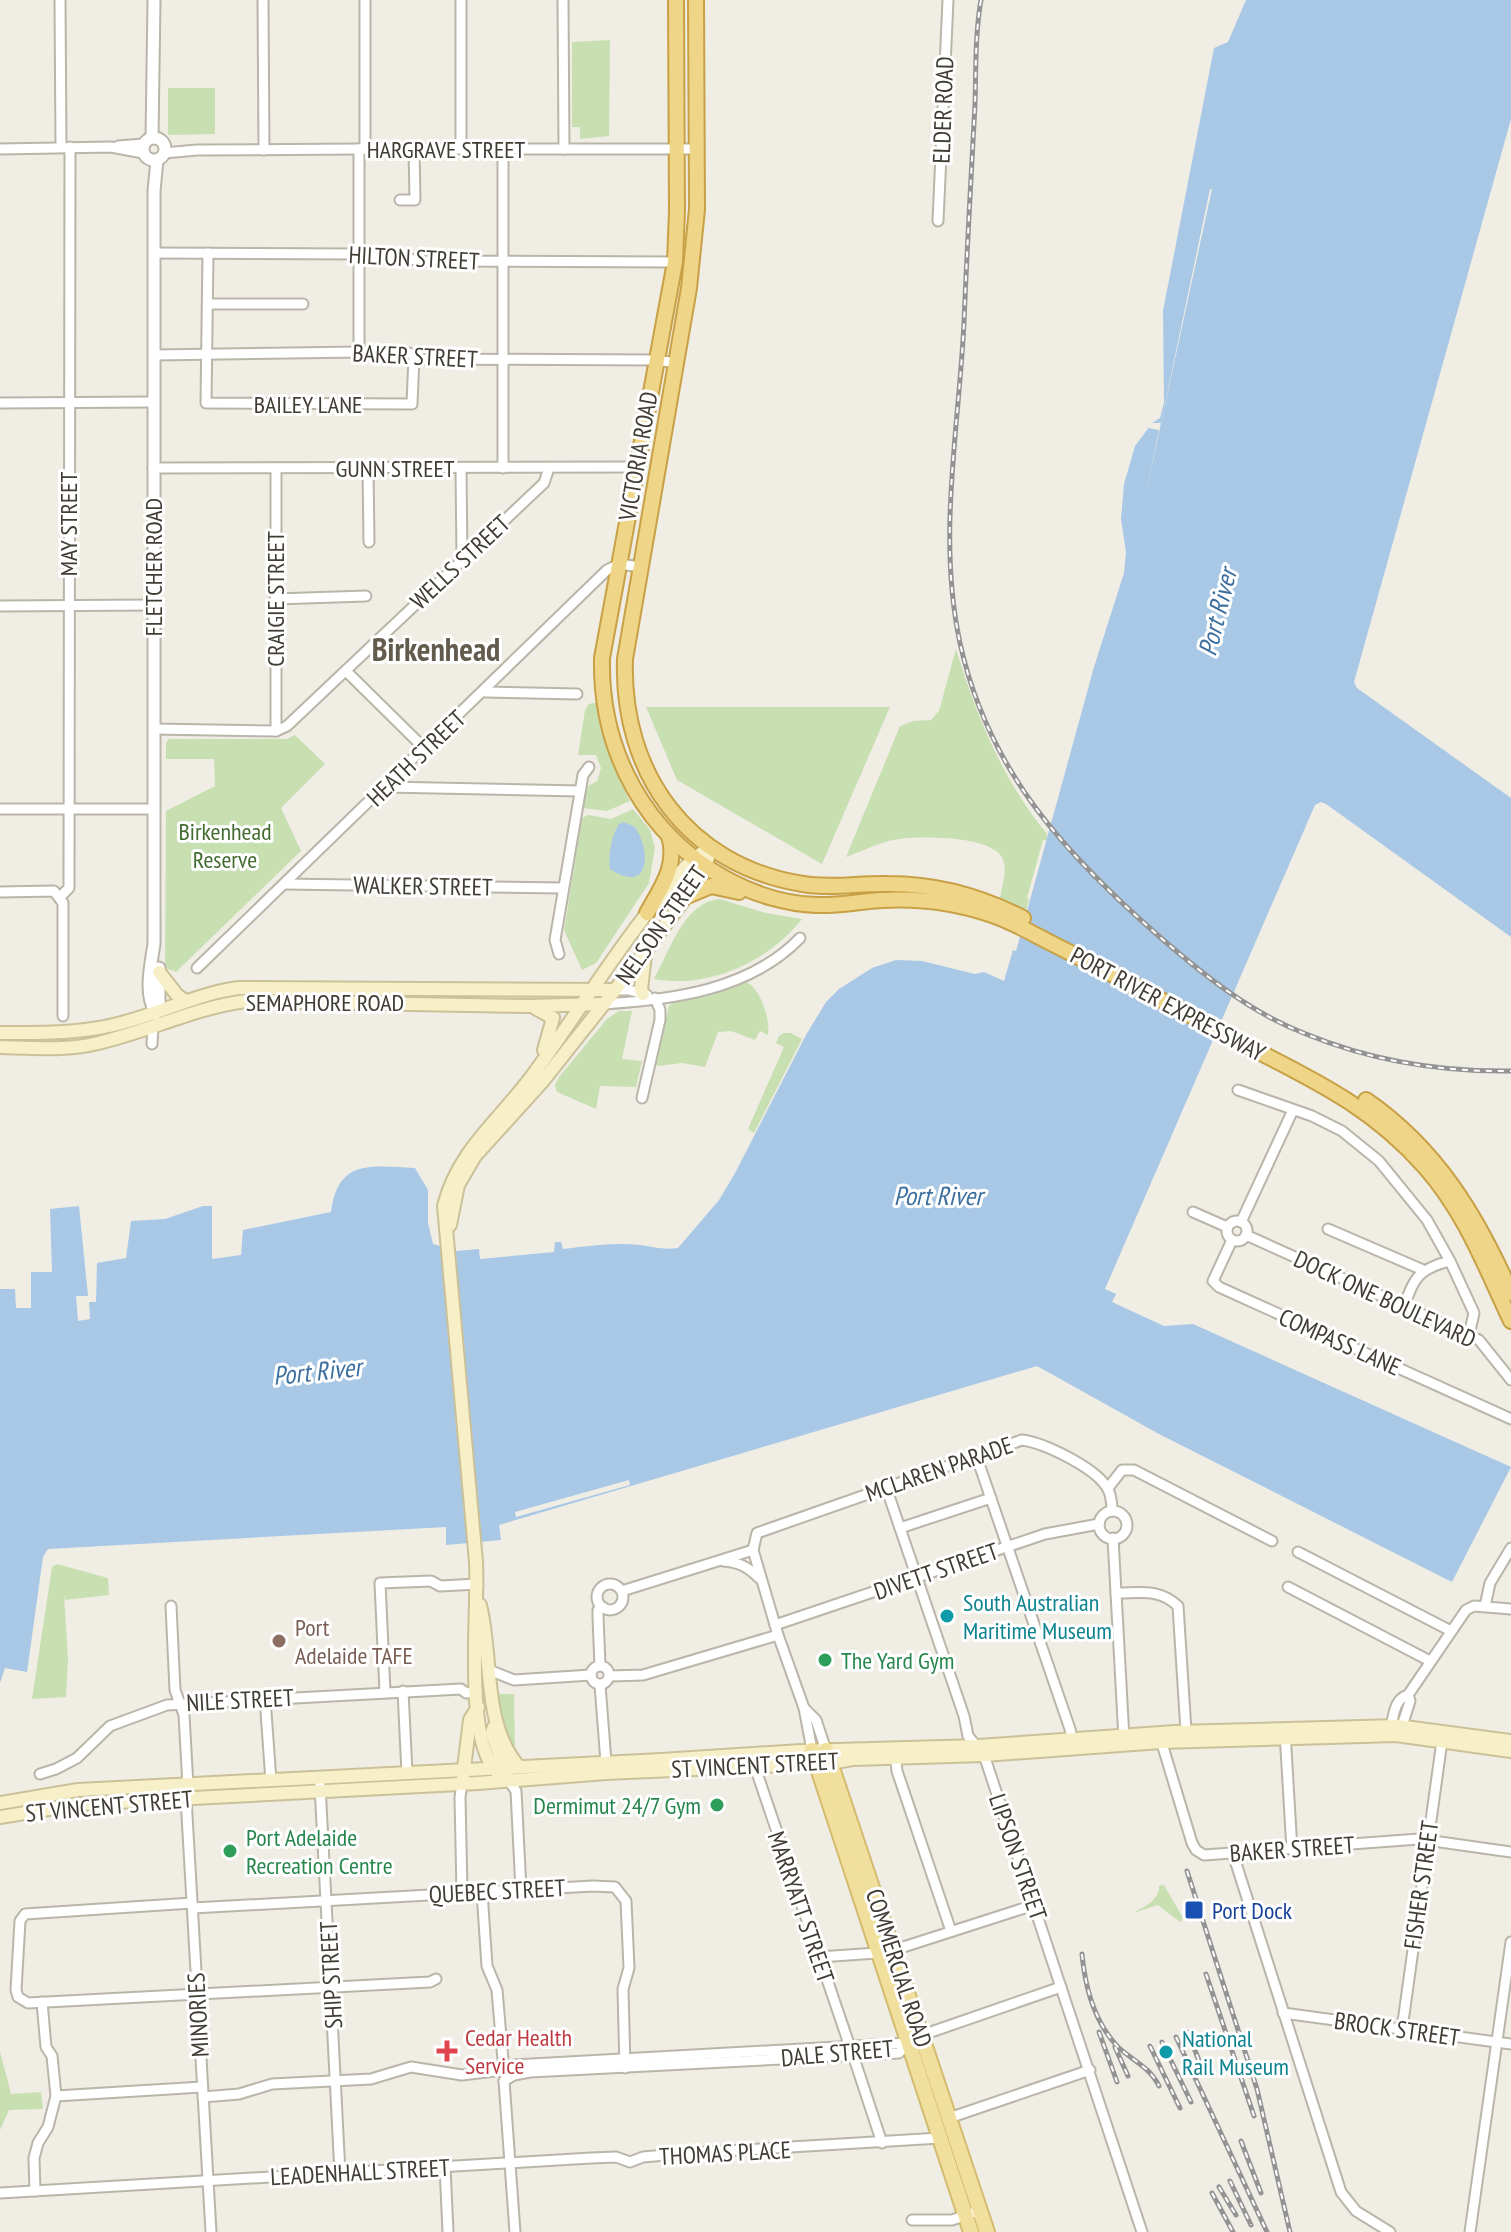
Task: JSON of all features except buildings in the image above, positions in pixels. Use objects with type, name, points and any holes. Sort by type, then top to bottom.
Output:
[{"type":"highway","name":"VICTORIA ROAD","points":[[676,0],[675,262],[602,658],[602,677],[607,720],[614,746],[633,791],[669,836],[692,858],[710,869]]},
{"type":"highway","points":[[677,211],[697,209],[696,0]]},
{"type":"highway","name":"VICTORIA ROAD","points":[[697,209],[689,288],[625,659],[624,694],[643,764],[663,801],[710,848]]},
{"type":"highway","points":[[647,913],[670,871],[673,852],[669,836]]},
{"type":"highway","name":"PORT RIVER EXPRESSWAY","points":[[710,848],[745,867],[787,881],[831,886],[907,884],[947,890],[972,903]]},
{"type":"highway","name":"PORT RIVER EXPRESSWAY","points":[[710,869],[765,896],[817,905],[905,900],[972,903],[1008,911],[1302,1068],[1349,1088],[1397,1123],[1434,1160],[1466,1203],[1511,1293]]},
{"type":"highway","points":[[687,896],[705,887],[721,887],[793,907],[817,905]]},
{"type":"highway","name":"PORT RIVER EXPRESSWAY","points":[[1302,1068],[1368,1113],[1426,1167],[1454,1204],[1471,1234],[1511,1321]]},
{"type":"main road","name":"NELSON STREET","points":[[449,1239],[458,1185],[475,1156],[542,1082],[710,869],[710,848],[692,858],[647,913],[533,1075],[484,1130],[455,1171],[444,1206],[478,1589],[496,1720],[492,1733],[498,1768]]},
{"type":"main road","points":[[645,952],[641,989],[649,996]]},
{"type":"main road","points":[[159,972],[185,1001]]},
{"type":"main road","name":"SEMAPHORE ROAD","points":[[0,1033],[94,1030],[127,1022],[219,990],[239,988],[615,990]]},
{"type":"main road","name":"SEMAPHORE ROAD","points":[[0,1047],[74,1047],[99,1043],[202,1008],[246,1001],[529,1006],[603,1004]]},
{"type":"main road","points":[[529,1006],[553,1018],[550,1036],[533,1075]]},
{"type":"main road","name":"NELSON STREET","points":[[478,1589],[474,1613],[478,1707],[484,1744],[498,1768]]},
{"type":"main road","points":[[462,1784],[470,1720],[478,1707]]},
{"type":"main road","points":[[496,1720],[509,1755],[519,1767]]},
{"type":"main road","name":"ST VINCENT STREET","points":[[1160,1738],[1186,1731],[1285,1734]]},
{"type":"main road","name":"ST VINCENT STREET","points":[[1397,1731],[1511,1751]]},
{"type":"main road","name":"ST VINCENT STREET","points":[[0,1817],[79,1804],[271,1781],[606,1762],[981,1751],[1160,1738],[1397,1731],[1511,1741]]},
{"type":"main road","name":"ST VINCENT STREET","points":[[0,1803],[78,1790],[321,1792],[606,1773],[755,1767],[821,1757]]},
{"type":"main road","name":"COMMERCIAL ROAD","points":[[821,1757],[894,1950],[940,2138],[981,2210],[987,2232]]},
{"type":"main road","name":"COMMERCIAL ROAD","points":[[821,1757],[877,1953],[949,2118],[971,2232]]},
{"type":"main road","points":[[498,1768],[509,1781]]},
{"type":"street","name":"MAY STREET","points":[[60,0],[68,403],[69,888],[60,897],[63,903],[63,1016]]},
{"type":"street","name":"FLETCHER ROAD","points":[[154,0],[154,944],[150,971],[151,1005],[155,1011]]},
{"type":"street","points":[[263,0],[264,150]]},
{"type":"street","points":[[359,352],[358,254],[365,0]]},
{"type":"street","points":[[461,0],[461,148]]},
{"type":"street","points":[[563,0],[564,149]]},
{"type":"street","name":"ELDER ROAD","points":[[938,221],[948,0]]},
{"type":"street","points":[[400,200],[415,200],[414,148]]},
{"type":"street","points":[[503,148],[503,468]]},
{"type":"street","name":"HARGRAVE STREET","points":[[0,149],[696,149]]},
{"type":"street","name":"HILTON STREET","points":[[154,253],[358,254],[371,258],[407,257],[420,261],[675,262]]},
{"type":"street","points":[[207,354],[208,253]]},
{"type":"street","points":[[208,304],[303,304]]},
{"type":"street","name":"BAKER STREET","points":[[154,355],[359,352],[409,353],[421,359],[655,360],[677,363]]},
{"type":"street","name":"BAILEY LANE","points":[[207,354],[206,403],[412,404],[414,356]]},
{"type":"street","points":[[0,403],[153,402]]},
{"type":"street","name":"GUNN STREET","points":[[153,468],[636,467]]},
{"type":"street","name":"CRAIGIE STREET","points":[[276,468],[276,731]]},
{"type":"street","points":[[368,468],[369,542]]},
{"type":"street","points":[[461,468],[462,559]]},
{"type":"street","name":"WELLS STREET","points":[[276,731],[287,726],[544,483],[549,468]]},
{"type":"street","points":[[619,564],[641,567]]},
{"type":"street","name":"HEATH STREET","points":[[197,968],[485,692],[607,570],[619,564]]},
{"type":"street","points":[[275,599],[366,596]]},
{"type":"street","points":[[0,606],[153,605]]},
{"type":"street","points":[[346,671],[425,749]]},
{"type":"street","points":[[485,692],[577,694]]},
{"type":"street","points":[[154,729],[276,731]]},
{"type":"street","points":[[559,954],[555,940],[563,888],[583,775],[589,767]]},
{"type":"street","points":[[385,787],[580,791]]},
{"type":"street","points":[[0,809],[154,809]]},
{"type":"street","name":"WALKER STREET","points":[[284,884],[563,888]]},
{"type":"street","points":[[0,892],[54,891],[60,897]]},
{"type":"street","name":"SEMAPHORE ROAD","points":[[615,990],[649,996],[710,989],[750,975],[800,938]]},
{"type":"street","name":"FLETCHER ROAD","points":[[153,1026],[159,1005],[159,972],[154,944]]},
{"type":"street","points":[[642,1098],[661,1016],[649,996]]},
{"type":"street","name":"SEMAPHORE ROAD","points":[[603,1004],[647,1002],[649,996]]},
{"type":"street","points":[[152,1044],[153,1026]]},
{"type":"street","points":[[1238,1090],[1312,1116],[1342,1131],[1379,1161],[1427,1220],[1450,1261],[1474,1313],[1469,1335]]},
{"type":"street","points":[[1241,1222],[1293,1110]]},
{"type":"street","points":[[1193,1212],[1227,1227]]},
{"type":"street","points":[[1241,1222],[1245,1225],[1246,1235],[1238,1241],[1232,1240],[1228,1237],[1227,1227],[1231,1223],[1241,1222]]},
{"type":"street","points":[[1328,1229],[1423,1270]]},
{"type":"street","name":"DOCK ONE BOULEVARD","points":[[1246,1235],[1469,1335],[1486,1346],[1511,1380]]},
{"type":"street","name":"COMPASS LANE","points":[[1232,1240],[1213,1281],[1219,1287],[1510,1417]]},
{"type":"street","points":[[1404,1306],[1414,1281],[1423,1270],[1450,1261]]},
{"type":"street","name":"MCLAREN PARADE","points":[[753,1550],[757,1533],[765,1528],[1015,1442],[1032,1441],[1047,1447],[1092,1472],[1108,1488]]},
{"type":"street","points":[[976,1455],[1073,1744]]},
{"type":"street","points":[[1112,1511],[1108,1488],[1122,1470],[1134,1470],[1272,1541]]},
{"type":"street","name":"LIPSON STREET","points":[[886,1487],[964,1716],[968,1736],[981,1751],[1034,1905],[1142,2232]]},
{"type":"street","points":[[900,1528],[991,1498]]},
{"type":"street","points":[[1112,1511],[1122,1514],[1127,1524],[1122,1535],[1113,1538],[1102,1534],[1099,1524],[1103,1515],[1112,1511]]},
{"type":"street","name":"DIVETT STREET","points":[[776,1630],[1007,1546],[1066,1528],[1099,1524]]},
{"type":"street","points":[[1113,1538],[1124,1740]]},
{"type":"street","points":[[1485,1606],[1490,1583],[1511,1548]]},
{"type":"street","points":[[622,1591],[753,1550]]},
{"type":"street","name":"COMMERCIAL ROAD","points":[[753,1550],[776,1630],[804,1708],[816,1720],[821,1757]]},
{"type":"street","points":[[1298,1552],[1451,1631]]},
{"type":"street","points":[[719,1560],[735,1561],[748,1567],[762,1580]]},
{"type":"street","points":[[385,1692],[380,1583],[431,1581],[440,1586],[478,1589]]},
{"type":"street","points":[[600,1666],[598,1610],[603,1607],[611,1609],[623,1600],[622,1591],[616,1585],[603,1586],[598,1597],[603,1607]]},
{"type":"street","points":[[1288,1587],[1430,1661]]},
{"type":"street","points":[[1116,1593],[1157,1592],[1178,1606],[1186,1731]]},
{"type":"street","name":"MINORIES","points":[[171,1606],[175,1690],[184,1715],[211,2232]]},
{"type":"street","points":[[1397,1731],[1392,1722],[1394,1711],[1466,1610],[1474,1606],[1511,1609]]},
{"type":"street","points":[[610,1676],[643,1675],[776,1630]]},
{"type":"street","points":[[600,1685],[593,1681],[593,1669],[600,1666],[607,1668],[610,1676]]},
{"type":"street","points":[[489,1670],[514,1680]]},
{"type":"street","points":[[492,1690],[514,1680],[591,1675]]},
{"type":"street","points":[[600,1685],[610,1676]]},
{"type":"street","points":[[600,1685],[606,1762]]},
{"type":"street","name":"NILE STREET","points":[[40,1774],[77,1758],[110,1726],[167,1705],[403,1691],[461,1689],[466,1693],[476,1686]]},
{"type":"street","points":[[403,1691],[407,1773]]},
{"type":"street","points":[[265,1698],[271,1781]]},
{"type":"street","points":[[1285,1734],[1292,1850]]},
{"type":"street","name":"BAKER STREET","points":[[1160,1738],[1184,1820],[1196,1850],[1204,1855],[1427,1839],[1511,1852]]},
{"type":"street","name":"FISHER STREET","points":[[1402,2029],[1442,1741]]},
{"type":"street","points":[[895,1754],[897,1771],[951,1931]]},
{"type":"street","name":"MARRYATT STREET","points":[[755,1767],[882,2143]]},
{"type":"street","name":"SHIP STREET","points":[[320,1778],[340,2173]]},
{"type":"street","points":[[509,1781],[516,1791],[521,1890]]},
{"type":"street","points":[[462,1784],[462,1893]]},
{"type":"street","points":[[1233,1854],[1340,2188],[1359,2214],[1390,2232]]},
{"type":"street","name":"QUEBEC STREET","points":[[42,2002],[22,2002],[16,1990],[20,1921],[22,1916],[30,1913],[615,1887],[624,1895],[629,1968],[623,1989],[624,2063]]},
{"type":"street","points":[[482,1892],[487,1966],[497,1990],[503,2060]]},
{"type":"street","points":[[894,1950],[1034,1905]]},
{"type":"street","points":[[1470,2232],[1511,1942]]},
{"type":"street","points":[[819,1957],[877,1953]]},
{"type":"street","points":[[35,2191],[34,2158],[38,2143],[48,2127],[56,2096],[52,2056],[46,2047],[42,2002],[430,1982],[436,1979]]},
{"type":"street","name":"DALE STREET","points":[[514,2070],[851,2051],[899,2053],[935,2030],[1061,1987]]},
{"type":"street","name":"BROCK STREET","points":[[1283,2013],[1511,2044]]},
{"type":"street","points":[[504,2081],[495,2071],[496,2065],[503,2060],[510,2061],[514,2070],[504,2081],[515,2232]]},
{"type":"street","points":[[56,2096],[239,2094],[272,2084],[371,2079],[411,2067],[462,2075],[495,2071]]},
{"type":"street","points":[[949,2118],[1090,2070]]},
{"type":"street","name":"THOMAS PLACE","points":[[511,2163],[616,2157],[630,2162],[643,2157],[677,2154],[940,2138]]},
{"type":"street","name":"LEADENHALL STREET","points":[[0,2193],[511,2163]]},
{"type":"street","points":[[445,2167],[448,2232]]},
{"type":"street","points":[[912,2220],[952,2220],[981,2210]]},
{"type":"green space","points":[[610,40],[609,136],[580,139],[580,127],[572,127],[572,42]]},
{"type":"green space","points":[[168,88],[215,88],[215,134],[168,135]]},
{"type":"green space","points":[[956,649],[992,746],[1017,791],[1047,834],[1026,910],[1000,898],[1003,860],[994,849],[983,844],[938,838],[899,839],[846,857],[900,726],[913,721],[931,720],[939,711]]},
{"type":"green space","points":[[597,702],[609,753],[630,801],[607,811],[583,808],[588,786],[597,781],[601,768],[596,755],[578,755],[585,710],[589,704]]},
{"type":"green space","points":[[646,707],[890,707],[822,864],[677,780]]},
{"type":"green space","name":"Birkenhead Reserve","points":[[295,735],[325,764],[281,808],[301,851],[176,972],[165,968],[166,811],[215,786],[214,759],[166,759],[166,743],[169,739],[287,739]]},
{"type":"green space","points":[[633,809],[650,830],[655,848],[649,883],[596,963],[582,970],[564,930],[582,818],[588,815],[611,819]]},
{"type":"green space","points":[[720,899],[766,913],[802,919],[772,948],[736,969],[695,980],[654,979],[688,918],[707,902]]},
{"type":"green space","points":[[746,982],[756,990],[763,1005],[768,1035],[760,1031],[755,1040],[731,1031],[718,1032],[705,1067],[682,1063],[656,1064],[669,1006]]},
{"type":"green space","points":[[619,1011],[632,1011],[622,1059],[642,1061],[636,1087],[600,1086],[596,1109],[557,1092],[555,1085],[559,1077],[607,1019]]},
{"type":"green space","points":[[784,1033],[802,1039],[754,1133],[748,1129],[784,1047],[776,1043]]},
{"type":"green space","points":[[57,1564],[108,1578],[109,1595],[65,1600],[64,1595],[68,1659],[66,1697],[32,1699],[52,1567]]},
{"type":"green space","points":[[497,1694],[514,1694],[515,1757],[504,1734]]},
{"type":"green space","points":[[1164,1885],[1183,1918],[1180,1922],[1158,1905],[1133,1913],[1157,1896],[1159,1886]]},
{"type":"green space","points":[[0,2051],[11,2094],[41,2092],[43,2109],[9,2110],[0,2130]]},
{"type":"water","name":"Port River","points":[[1246,0],[1511,0],[1511,119],[1354,682],[1357,688],[1511,798],[1511,937],[1326,804],[1321,802],[1315,805],[1105,1289],[1116,1294],[1112,1302],[1164,1326],[1193,1324],[1511,1467],[1452,1582],[1159,1434],[1037,1366],[499,1525],[501,1540],[446,1545],[446,1527],[48,1549],[43,1557],[27,1672],[5,1668],[0,1683],[0,1289],[15,1289],[16,1308],[31,1308],[31,1272],[52,1272],[50,1209],[79,1206],[88,1296],[76,1296],[78,1321],[90,1319],[89,1302],[96,1302],[97,1263],[126,1258],[131,1221],[165,1219],[212,1206],[212,1259],[241,1255],[243,1230],[331,1212],[341,1182],[359,1169],[371,1167],[415,1168],[428,1190],[428,1223],[433,1244],[457,1251],[479,1249],[480,1259],[554,1252],[555,1242],[561,1242],[563,1249],[621,1244],[678,1248],[719,1200],[806,1035],[826,1002],[839,989],[872,968],[896,960],[922,961],[975,974],[984,972],[1004,981],[1013,950],[1016,951],[1094,667],[1124,573],[1126,552],[1121,519],[1124,484],[1135,446],[1152,423],[1160,418],[1164,403],[1163,311],[1214,48],[1228,42]]},
{"type":"water","points":[[624,822],[635,827],[644,848],[644,868],[633,877],[610,869],[612,840],[619,824]]},
{"type":"pier","points":[[1212,189],[1145,497],[1159,430],[1148,428],[1152,423],[1161,423]]},
{"type":"pier","points":[[629,1480],[630,1485],[516,1517],[515,1512]]},
{"type":"railway","points":[[981,0],[952,482],[950,563],[960,643],[973,689],[990,731],[1035,807],[1093,874],[1178,952],[1248,1004],[1306,1034],[1381,1058],[1432,1067],[1511,1071]]},
{"type":"railway","points":[[1187,1871],[1257,2089],[1290,2232]]},
{"type":"railway","points":[[1082,1954],[1089,1992],[1103,2027],[1118,2047],[1146,2069],[1159,2086]]},
{"type":"railway","points":[[1206,1974],[1254,2116]]},
{"type":"railway","points":[[1099,2032],[1117,2082]]},
{"type":"railway","points":[[1188,2032],[1201,2066]]},
{"type":"railway","points":[[1176,2037],[1267,2232]]},
{"type":"railway","points":[[1162,2042],[1191,2102]]},
{"type":"railway","points":[[1150,2046],[1180,2108]]},
{"type":"railway","points":[[1115,2047],[1128,2076]]},
{"type":"railway","points":[[1241,2141],[1261,2193]]},
{"type":"railway","points":[[1230,2181],[1251,2225]]},
{"type":"railway","points":[[1219,2187],[1236,2215]]},
{"type":"railway","points":[[1212,2193],[1233,2232]]},
{"type":"place","name":"South Australian Maritime Museum","points":[[947,1616]]},
{"type":"place","name":"Port Adelaide TAFE","points":[[279,1641]]},
{"type":"place","name":"The Yard Gym","points":[[825,1660]]},
{"type":"place","name":"Dermimut 24/7 Gym","points":[[717,1805]]},
{"type":"place","name":"Port Adelaide Recreation Centre","points":[[230,1851]]},
{"type":"place","name":"Port Dock","points":[[1194,1910]]},
{"type":"place","name":"Cedar Health Service","points":[[447,2051]]},
{"type":"place","name":"National Rail Museum","points":[[1166,2052]]},
{"type":"district","name":"Birkenhead","points":[[436,649]]}]
